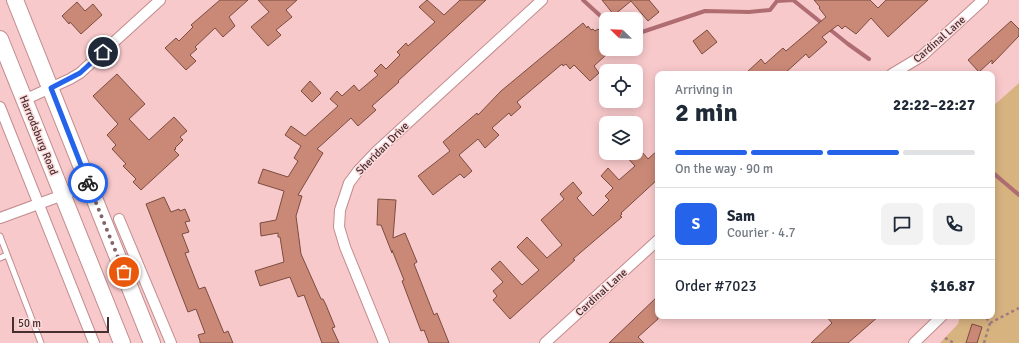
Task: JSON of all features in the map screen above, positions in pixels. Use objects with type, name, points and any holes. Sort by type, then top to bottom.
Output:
[{"type":"main road","points":[[15,0],[152,343]]},
{"type":"main road","name":"Harrodsburg Road","points":[[0,39],[122,343]]},
{"type":"street","points":[[24,100],[80,73],[160,0]]},
{"type":"street","name":"Sheridan Drive","points":[[384,343],[345,247],[339,227],[340,210],[349,183],[377,151],[542,0]]},
{"type":"street","name":"Cardinal Lane","points":[[897,71],[922,56],[983,0]]},
{"type":"street","points":[[0,107],[94,343]]},
{"type":"street","points":[[0,218],[89,184]]},
{"type":"street","points":[[120,219],[171,343]]},
{"type":"street","name":"Cardinal Lane","points":[[545,343],[655,243]]},
{"type":"street","points":[[914,343],[939,319]]},
{"type":"lane","points":[[0,236],[41,343]]},
{"type":"lane","points":[[0,258],[7,255]]},
{"type":"path","points":[[984,343],[990,323],[1019,308]]},
{"type":"path","points":[[987,319],[990,323]]},
{"type":"path","points":[[945,338],[954,343]]},
{"type":"shaded area","points":[[1019,83],[1019,343],[940,343],[958,324],[959,319],[995,319],[995,104]]},
{"type":"building","points":[[220,0],[248,0],[229,17],[235,26],[223,37],[215,28],[195,47],[197,49],[190,55],[196,61],[186,70],[165,48],[176,38],[179,41],[193,27],[191,25]]},
{"type":"building","points":[[258,0],[297,0],[286,10],[292,17],[276,30],[281,35],[268,46],[251,27],[269,12]]},
{"type":"building","points":[[427,0],[444,15],[460,0],[486,0],[372,106],[376,110],[358,126],[351,118],[317,149],[323,153],[298,195],[302,196],[296,216],[301,254],[321,299],[323,299],[326,305],[335,327],[332,328],[339,343],[322,343],[304,295],[298,297],[290,277],[260,286],[255,271],[284,262],[278,233],[261,236],[260,223],[276,220],[284,191],[258,183],[263,169],[288,177],[298,161],[294,158],[301,146],[285,135],[291,126],[305,136],[338,106],[330,99],[337,91],[342,96],[354,85],[359,91],[378,75],[374,71],[381,64],[386,69],[400,55],[397,52],[406,43],[408,46],[435,22],[419,7]]},
{"type":"building","points":[[602,0],[649,0],[659,12],[648,21],[643,15],[643,12],[640,12],[631,1],[618,12],[612,12]]},
{"type":"building","points":[[814,0],[870,0],[878,8],[886,0],[928,0],[888,37],[871,18],[856,34],[845,26],[842,29],[838,25],[822,37],[827,42],[809,58],[806,54],[787,71],[748,71],[761,59],[765,64],[783,48],[786,51],[826,17],[819,8],[820,7]]},
{"type":"building","points":[[77,2],[85,11],[93,4],[102,15],[81,34],[62,16]]},
{"type":"building","points":[[1011,21],[1019,29],[1019,36],[992,64],[992,60],[980,71],[978,71],[968,60]]},
{"type":"building","points":[[583,23],[591,30],[599,30],[599,56],[605,56],[594,66],[599,73],[590,81],[574,65],[570,69],[566,64],[563,66],[562,64],[517,102],[521,107],[511,116],[509,113],[492,128],[499,135],[485,148],[478,139],[459,155],[472,171],[464,178],[460,174],[433,195],[418,176],[450,151],[443,142],[477,113],[478,115],[501,91]]},
{"type":"building","points":[[707,30],[717,42],[702,54],[693,41]]},
{"type":"building","points":[[117,74],[145,104],[129,119],[149,140],[174,117],[187,131],[180,137],[183,140],[174,150],[179,155],[141,190],[133,182],[136,179],[123,166],[126,164],[112,149],[116,145],[107,135],[118,124],[93,96]]},
{"type":"building","points":[[310,81],[321,93],[312,102],[301,91]]},
{"type":"building","points":[[643,153],[648,159],[655,153],[655,182],[621,213],[622,214],[620,216],[622,217],[573,259],[575,260],[510,319],[493,300],[497,296],[493,291],[503,282],[491,269],[500,261],[522,285],[539,270],[517,247],[527,237],[547,258],[562,245],[541,220],[564,199],[560,194],[573,182],[582,193],[577,198],[593,216],[609,200],[605,196],[613,188],[601,176],[608,168],[619,180],[635,166],[629,160],[643,160]]},
{"type":"building","points":[[164,197],[171,212],[179,209],[180,211],[185,209],[190,221],[185,222],[189,232],[182,234],[189,252],[185,253],[199,289],[205,287],[224,333],[228,331],[233,343],[200,343],[198,335],[205,333],[196,309],[188,312],[146,204]]},
{"type":"building","points":[[378,199],[396,200],[393,238],[405,233],[417,262],[414,264],[434,315],[437,313],[449,343],[429,343],[424,330],[421,331],[392,250],[392,253],[381,225],[377,225]]},
{"type":"building","points":[[655,299],[655,319],[658,319],[638,337],[644,343],[609,343]]},
{"type":"building","points":[[829,319],[876,319],[848,343],[811,343],[832,323]]},
{"type":"building","points":[[972,324],[982,327],[977,343],[966,343]]},
{"type":"waterway","points":[[583,0],[599,15]]},
{"type":"waterway","points":[[643,32],[705,11],[749,12],[770,10],[777,1],[793,0],[869,59]]},
{"type":"waterway","points":[[995,175],[1019,195]]},
{"type":"way so far","points":[[88,183],[124,272]]},
{"type":"route","points":[[88,183],[51,88],[80,73],[103,52]]}]
